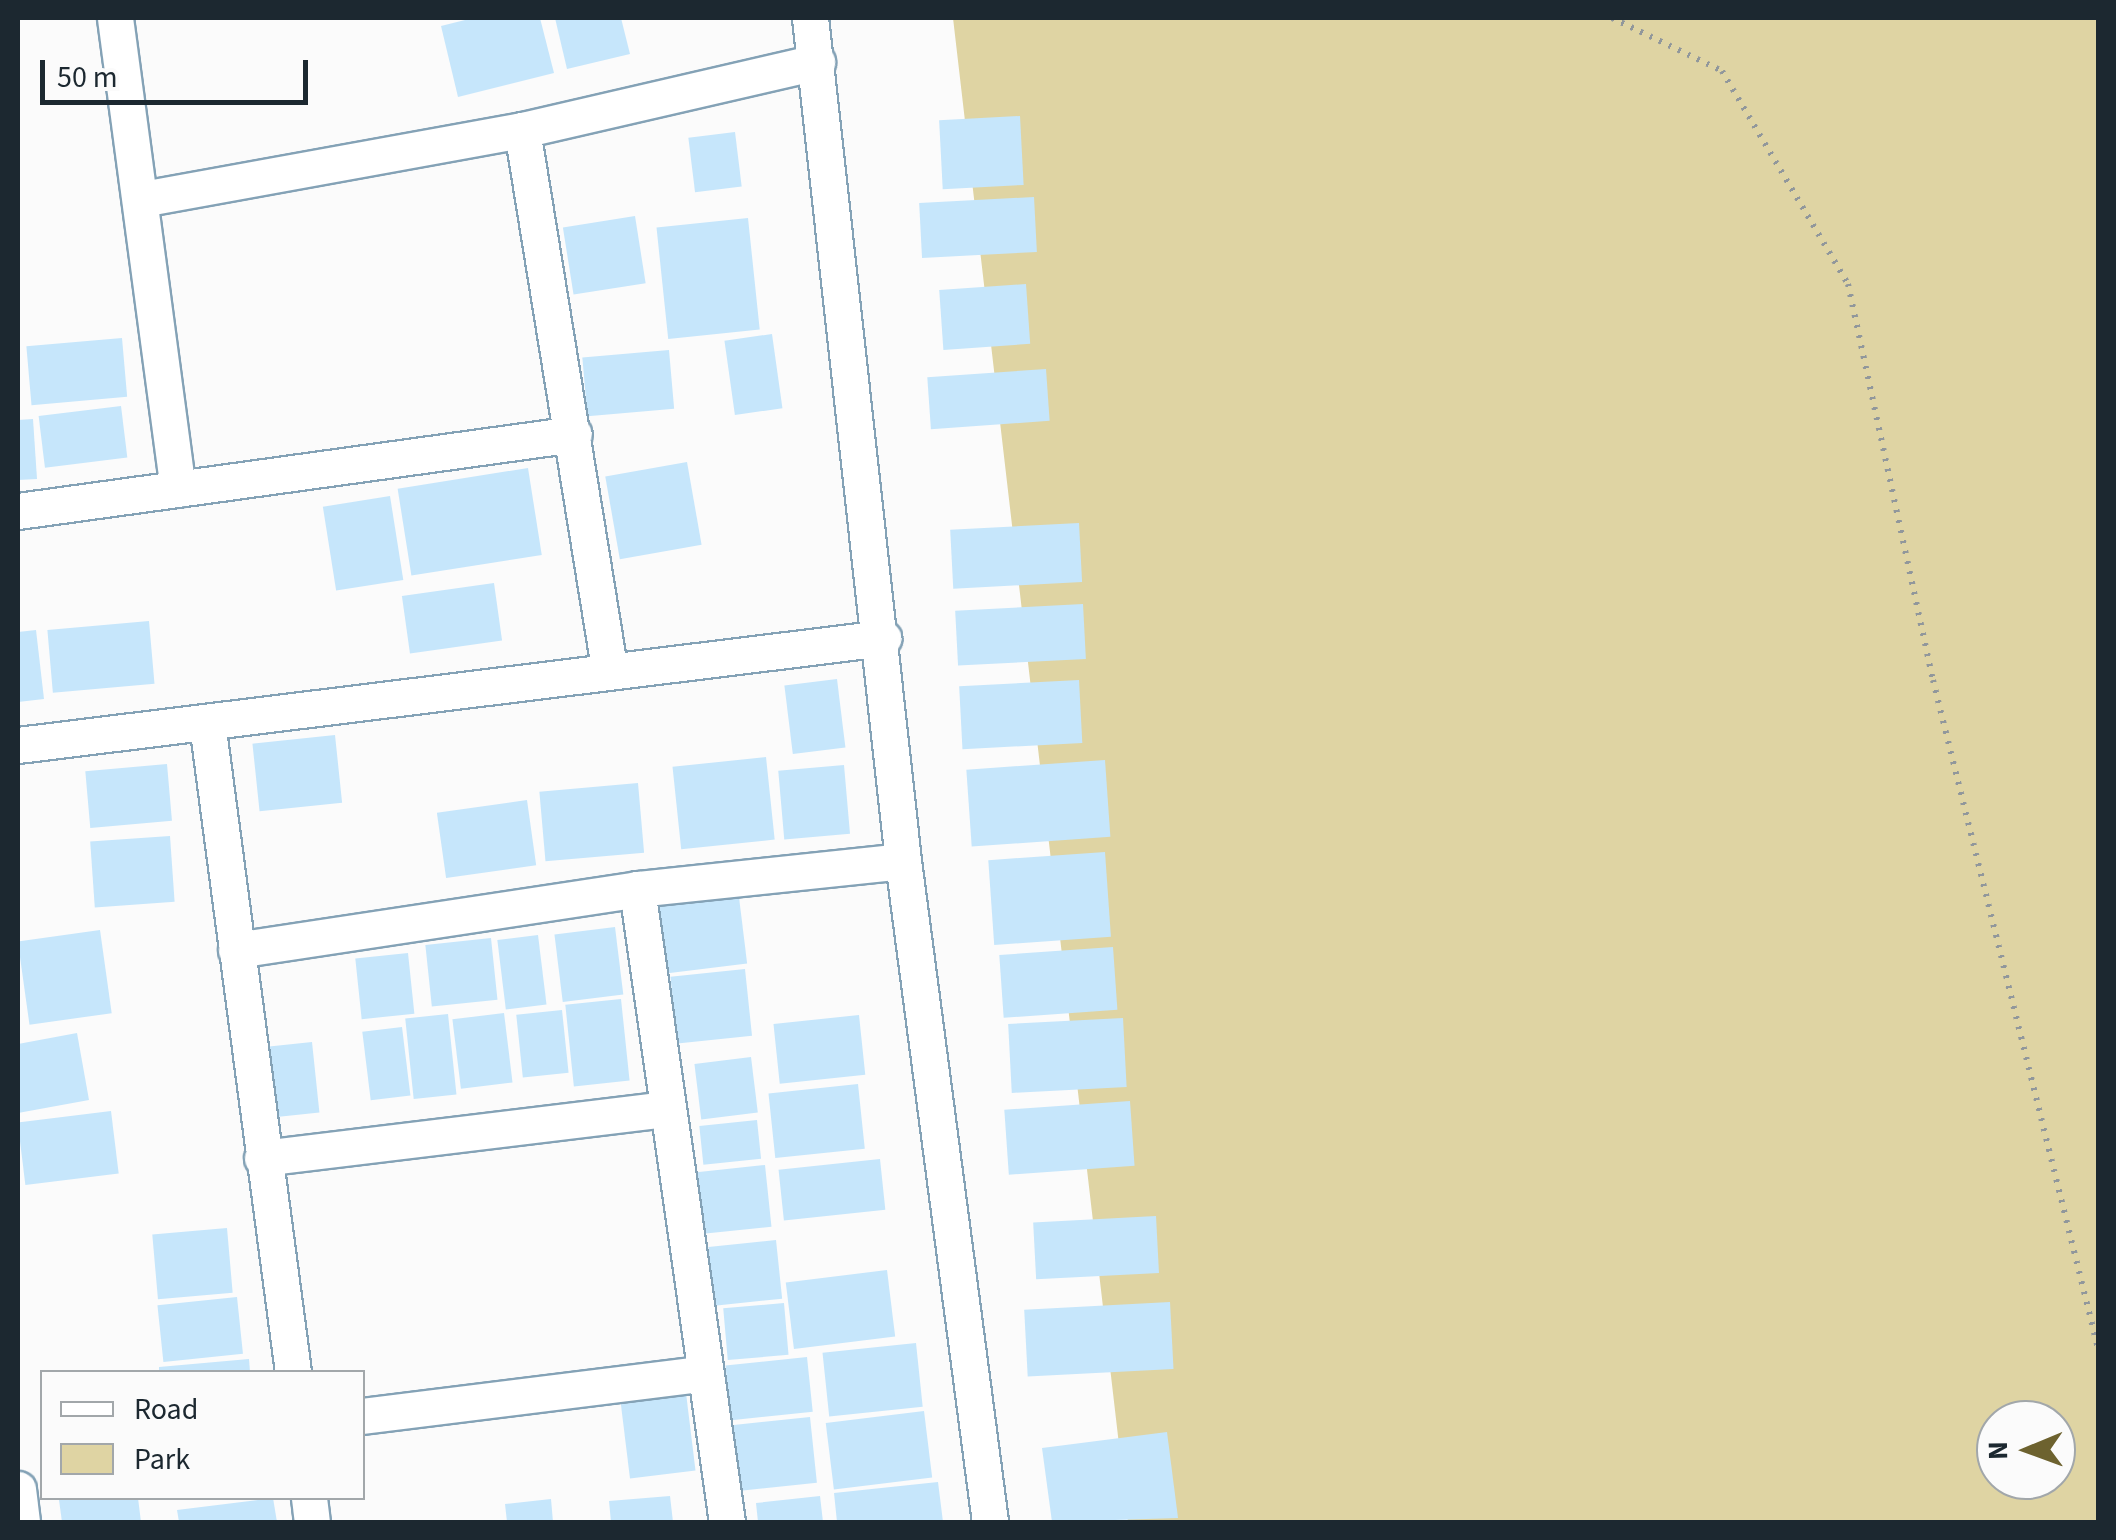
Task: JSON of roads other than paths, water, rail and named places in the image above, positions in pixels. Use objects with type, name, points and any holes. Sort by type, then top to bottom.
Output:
[{"type":"street","points":[[116,18],[178,489]]},
{"type":"street","points":[[810,18],[882,638],[903,860],[990,1522]]},
{"type":"street","points":[[142,198],[522,130],[817,62]]},
{"type":"street","points":[[522,130],[609,667]]},
{"type":"street","points":[[18,511],[574,434]]},
{"type":"street","points":[[18,745],[609,667],[882,638]]},
{"type":"street","points":[[207,723],[293,1370]]},
{"type":"street","points":[[236,950],[637,889],[903,860]]},
{"type":"street","points":[[637,889],[664,1109],[727,1522]]},
{"type":"street","points":[[262,1158],[664,1109]]},
{"type":"street","points":[[365,1416],[705,1373]]},
{"type":"street","points":[[18,1489],[22,1522]]}]
